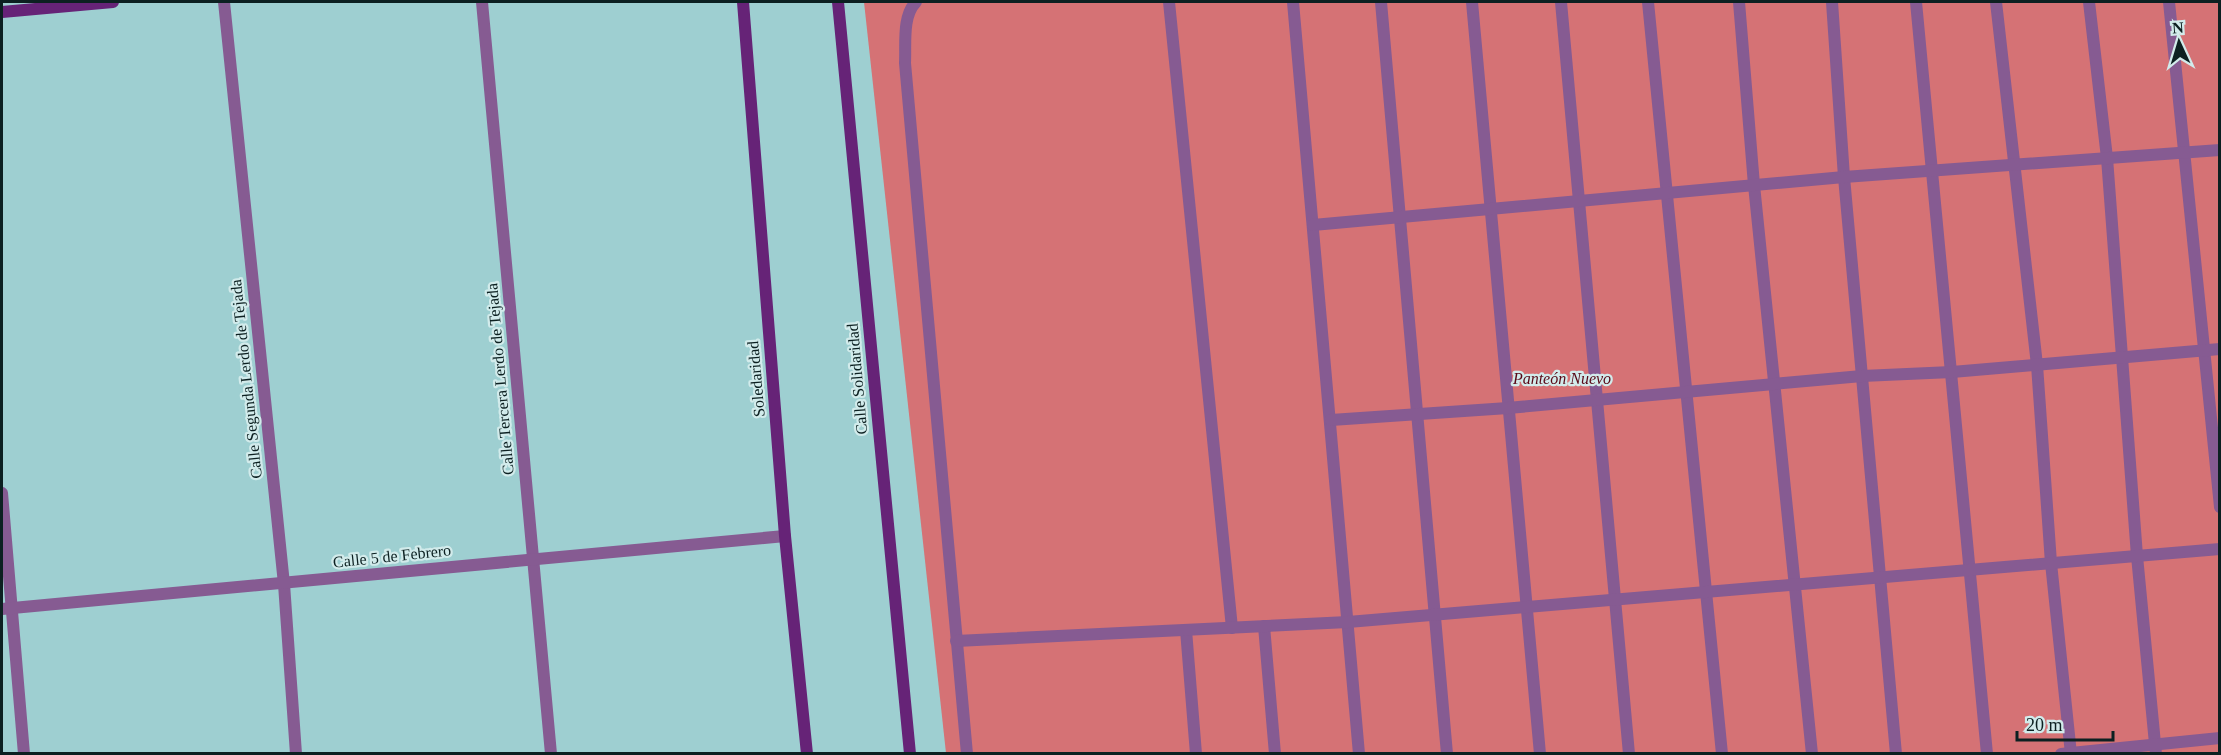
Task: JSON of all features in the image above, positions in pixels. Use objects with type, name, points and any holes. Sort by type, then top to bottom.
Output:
[{"type":"street","points":[[2,12],[113,2]]},
{"type":"street","name":"Calle Segunda Lerdo de Tejada","points":[[224,2],[284,584],[296,753]]},
{"type":"street","name":"Calle Tercera Lerdo de Tejada","points":[[482,2],[552,753]]},
{"type":"street","name":"Soledaridad","points":[[743,2],[785,537],[807,753]]},
{"type":"street","name":"Calle Solidaridad","points":[[838,2],[910,753]]},
{"type":"street","points":[[916,2],[911,7],[906,24],[905,63],[968,753]]},
{"type":"street","points":[[1169,2],[1232,628]]},
{"type":"street","points":[[1293,2],[1359,753]]},
{"type":"street","points":[[1381,2],[1447,753]]},
{"type":"street","points":[[1472,2],[1540,753]]},
{"type":"street","points":[[1561,2],[1629,753]]},
{"type":"street","points":[[1648,2],[1722,753]]},
{"type":"street","points":[[1739,2],[1754,185],[1812,753]]},
{"type":"street","points":[[1832,2],[1844,177],[1896,753]]},
{"type":"street","points":[[1916,2],[1987,753]]},
{"type":"street","points":[[1996,2],[2037,365],[2067,753],[2156,749],[2220,738]]},
{"type":"street","points":[[2088,2],[2107,158],[2137,556],[2156,749]]},
{"type":"street","points":[[2169,2],[2206,350],[2220,507]]},
{"type":"street","points":[[1313,225],[1844,177],[2220,150]]},
{"type":"street","points":[[1331,420],[1508,408],[1862,375],[1952,372],[2220,349]]},
{"type":"street","points":[[2,493],[7,609],[24,753]]},
{"type":"street","name":"Calle 5 de Febrero","points":[[7,609],[785,537]]},
{"type":"street","points":[[956,641],[1348,622],[2220,549]]},
{"type":"street","points":[[1264,626],[1275,753]]},
{"type":"street","points":[[1186,630],[1196,753]]},
{"type":"green space","name":"Panteón Nuevo","points":[[864,2],[2219,2],[2219,753],[946,753]]}]
